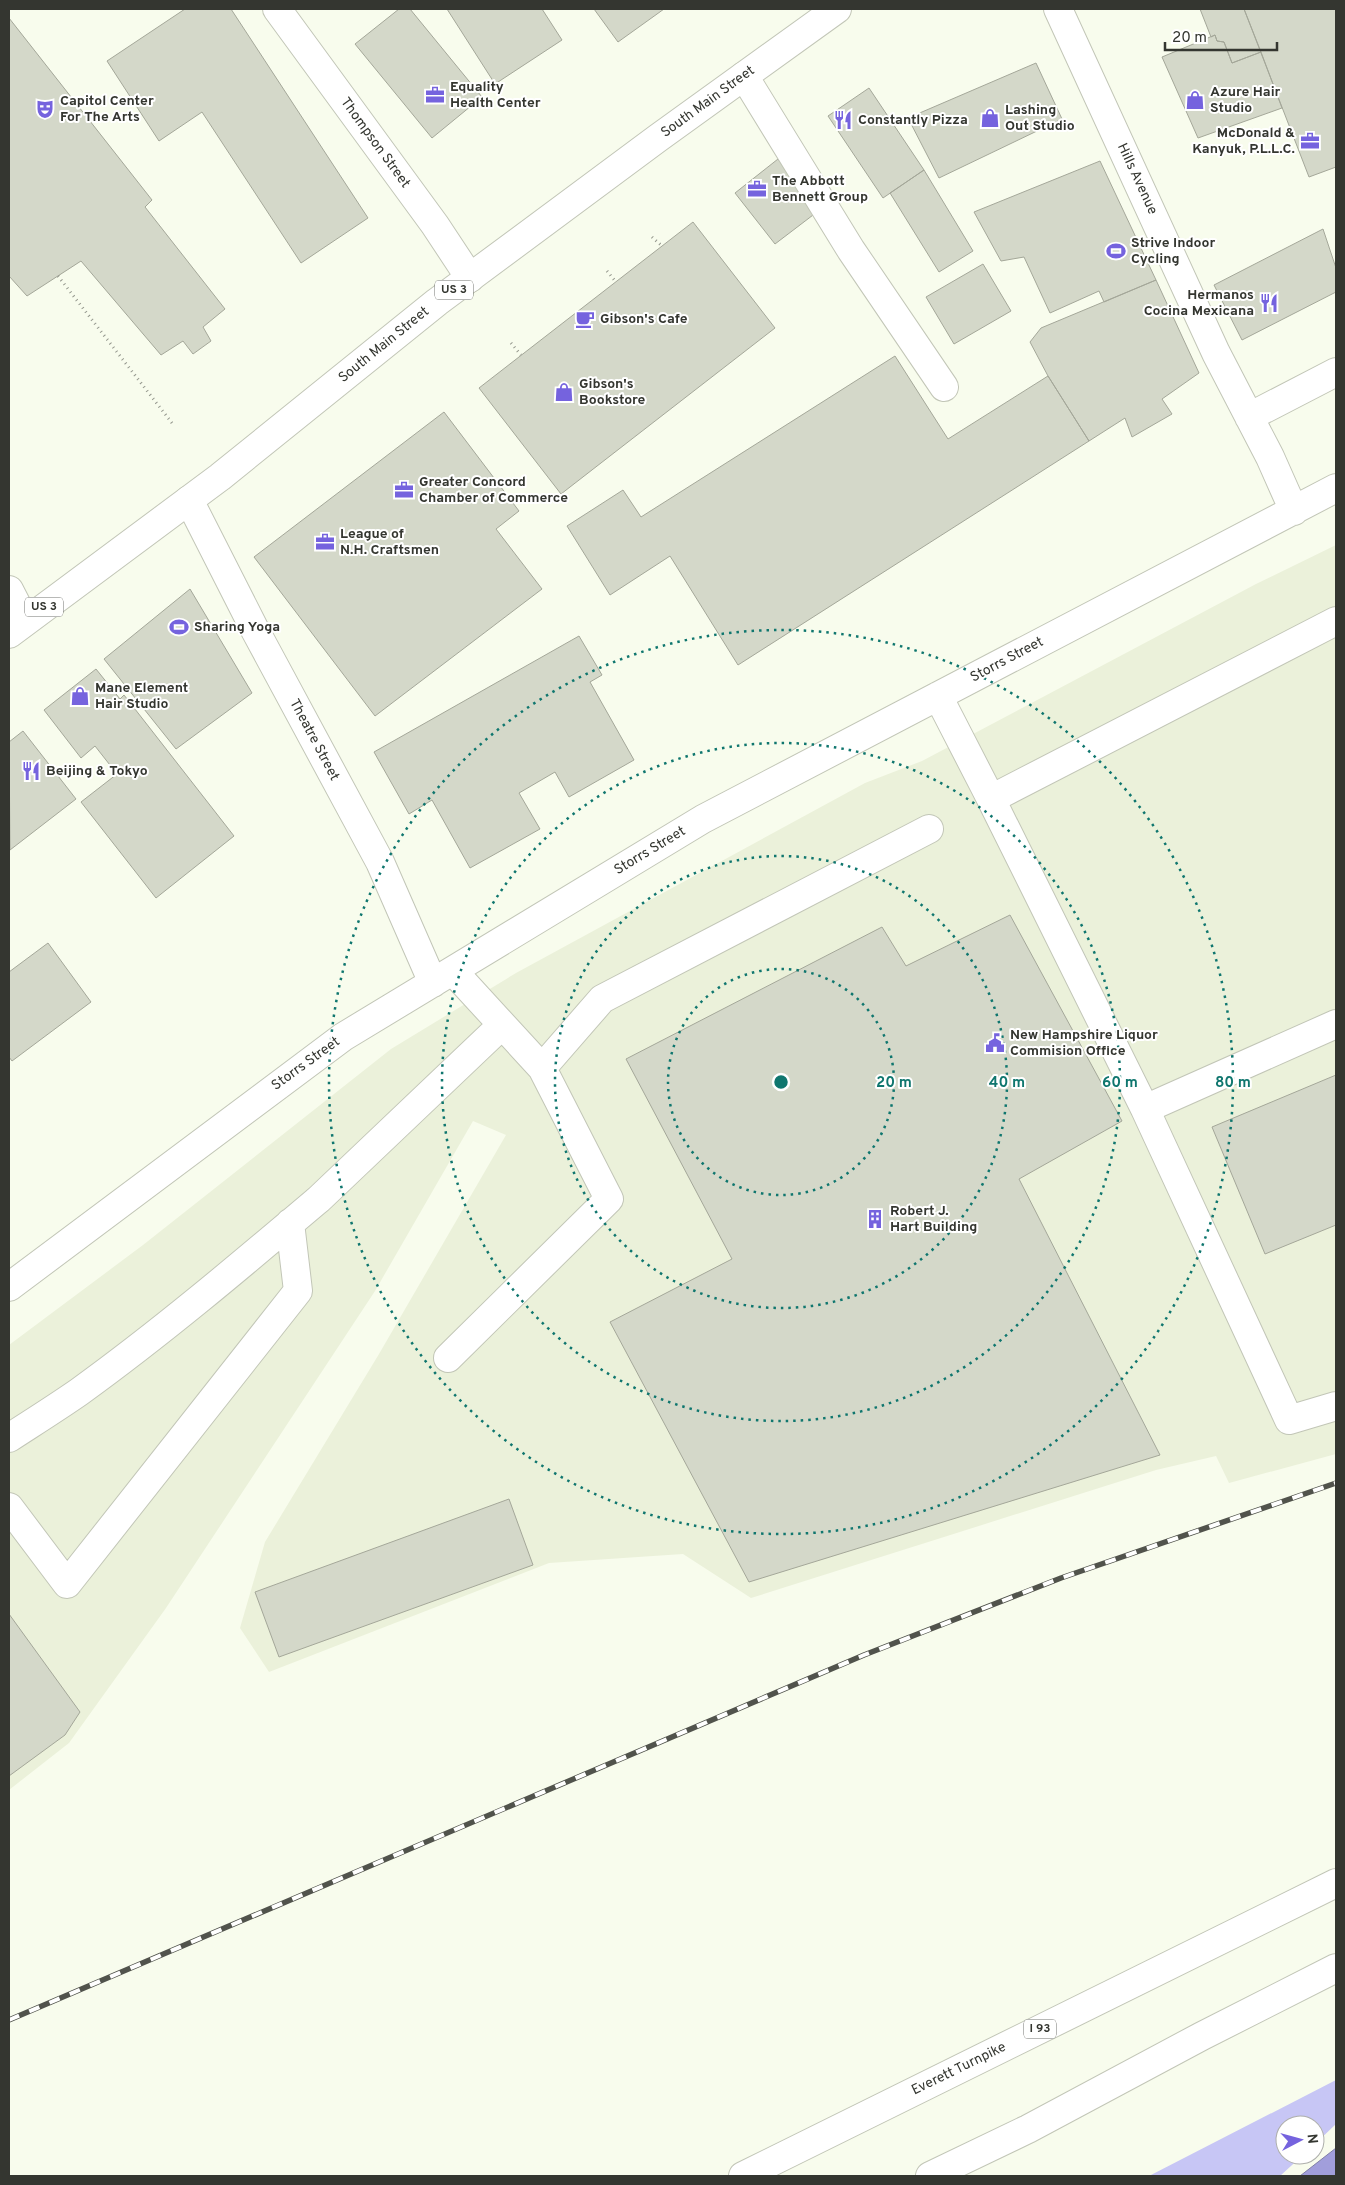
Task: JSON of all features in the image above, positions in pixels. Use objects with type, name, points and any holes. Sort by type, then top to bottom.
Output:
[{"type":"main road","name":"Thompson Street","points":[[277,9],[435,225],[470,278]]},
{"type":"main road","name":"South Main Street","points":[[17,627],[220,477],[437,302],[837,9]]},
{"type":"main road","name":"Hills Avenue","points":[[1058,9],[1216,353],[1270,457],[1294,511]]},
{"type":"main road","points":[[744,76],[851,250],[944,387]]},
{"type":"main road","points":[[1249,417],[1336,372]]},
{"type":"main road","name":"Storrs Street","points":[[9,1287],[343,1037],[703,819],[1336,488]]},
{"type":"main road","name":"Theatre Street","points":[[189,500],[255,630],[443,977],[502,1025],[542,1068],[609,1199],[448,1358]]},
{"type":"main road","points":[[9,590],[17,627]]},
{"type":"main road","points":[[991,799],[1336,621]]},
{"type":"main road","points":[[938,696],[1146,1109],[1289,1420],[1336,1406]]},
{"type":"main road","points":[[542,1068],[602,999],[929,828]]},
{"type":"main road","points":[[1146,1109],[1336,1024]]},
{"type":"main road","points":[[9,1438],[78,1393],[218,1284],[319,1199],[502,1025]]},
{"type":"main road","points":[[9,1507],[67,1584],[298,1292],[290,1223]]},
{"type":"main road","name":"Everett Turnpike","points":[[743,2176],[1336,1882]]},
{"type":"main road","points":[[930,2176],[1028,2130],[1202,2036],[1336,1968]]},
{"type":"path","points":[[652,237],[662,246]]},
{"type":"path","points":[[607,271],[616,282]]},
{"type":"path","points":[[58,276],[172,423]]},
{"type":"path","points":[[511,343],[522,355]]},
{"type":"shaded area","points":[[1336,545],[1336,1454],[1229,1483],[1216,1456],[1156,1470],[751,1598],[683,1554],[549,1563],[269,1672],[240,1628],[265,1542],[379,1354],[506,1135],[473,1121],[375,1291],[166,1608],[69,1743],[9,1790],[9,1345],[143,1245],[391,1049],[516,973],[865,783],[922,761],[1256,584]]},
{"type":"shaded area","points":[[1336,2080],[1336,2124],[1325,2134],[1325,2115],[1275,2115],[1275,2165],[1292,2165],[1280,2176],[1149,2176]]},
{"type":"shaded area","points":[[1336,2148],[1336,2176],[1300,2176],[1314,2165],[1325,2165],[1325,2157]]},
{"type":"building","points":[[185,9],[231,9],[368,218],[301,263],[202,112],[159,141],[107,61]]},
{"type":"building","points":[[399,9],[410,9],[482,97],[432,138],[355,44]]},
{"type":"building","points":[[447,9],[542,9],[562,40],[495,84]]},
{"type":"building","points":[[594,9],[664,9],[618,42]]},
{"type":"building","points":[[1200,9],[1244,9],[1261,52],[1232,63],[1224,42],[1217,41],[1215,35],[1211,37]]},
{"type":"building","points":[[1244,9],[1336,9],[1336,167],[1309,177]]},
{"type":"building","name":"Capitol Center For The Arts","points":[[9,18],[152,200],[145,207],[225,309],[203,327],[211,341],[193,354],[183,341],[161,355],[81,261],[27,296],[9,276]]},
{"type":"building","points":[[1215,35],[1217,41],[1224,42],[1232,63],[1261,52],[1282,108],[1198,138],[1162,57]]},
{"type":"building","points":[[1036,63],[1062,119],[939,178],[908,118]]},
{"type":"building","points":[[869,88],[924,170],[883,198],[828,116]]},
{"type":"building","points":[[778,159],[817,212],[775,244],[735,193]]},
{"type":"building","points":[[1100,161],[1156,280],[1104,302],[1099,291],[1050,313],[1024,257],[1001,261],[974,212]]},
{"type":"building","points":[[924,170],[973,251],[939,272],[890,193]]},
{"type":"building","points":[[693,222],[775,328],[561,494],[479,388]]},
{"type":"building","points":[[1323,229],[1336,268],[1336,292],[1242,340],[1214,285]]},
{"type":"building","points":[[983,264],[1011,311],[954,344],[926,297]]},
{"type":"building","points":[[1156,280],[1199,373],[1162,399],[1172,414],[1132,437],[1125,418],[1089,441],[1048,376],[1030,342],[1041,328]]},
{"type":"building","points":[[895,356],[948,439],[1048,376],[1089,441],[738,665],[670,556],[610,595],[567,526],[623,490],[641,517]]},
{"type":"building","points":[[444,412],[519,511],[496,529],[542,589],[375,716],[254,557]]},
{"type":"building","points":[[190,589],[252,693],[176,749],[104,659]]},
{"type":"building","points":[[579,636],[602,675],[590,682],[634,760],[569,797],[555,772],[519,793],[540,829],[470,868],[432,800],[409,814],[374,752]]},
{"type":"building","points":[[96,669],[120,699],[124,695],[234,836],[156,898],[81,802],[117,774],[95,746],[81,758],[44,710]]},
{"type":"building","name":"Beijing & Tokyo","points":[[23,731],[76,799],[10,850],[9,742]]},
{"type":"building","name":"Robert J. Hart Building","points":[[1010,915],[1122,1121],[1019,1179],[1160,1455],[749,1582],[610,1322],[732,1259],[626,1059],[882,927],[906,966]]},
{"type":"building","points":[[48,943],[91,1002],[12,1061],[9,1057],[9,972]]},
{"type":"building","points":[[1336,1075],[1336,1225],[1265,1254],[1212,1127]]},
{"type":"building","points":[[509,1499],[533,1565],[279,1657],[255,1592]]},
{"type":"building","points":[[9,1614],[80,1712],[65,1735],[9,1776]]},
{"type":"railway","points":[[9,2020],[864,1655],[1061,1578],[1336,1483]]},
{"type":"place","name":"Equality Health Center","points":[[435,95]]},
{"type":"place","name":"Azure Hair Studio","points":[[1195,100]]},
{"type":"place","name":"Capitol Center For The Arts","points":[[45,109]]},
{"type":"place","name":"Lashing Out Studio","points":[[990,118]]},
{"type":"place","name":"Constantly Pizza","points":[[843,120]]},
{"type":"place","name":"McDonald & Kanyuk, P.L.L.C.","points":[[1310,141]]},
{"type":"place","name":"The Abbott Bennett Group","points":[[757,189]]},
{"type":"place","name":"Strive Indoor Cycling","points":[[1116,251]]},
{"type":"place","name":"Hermanos Cocina Mexicana","points":[[1269,303]]},
{"type":"place","name":"Gibson's Cafe","points":[[585,319]]},
{"type":"place","name":"Gibson's Bookstore","points":[[564,392]]},
{"type":"place","name":"Greater Concord Chamber of Commerce","points":[[404,490]]},
{"type":"place","name":"League of N.H. Craftsmen","points":[[325,542]]},
{"type":"place","name":"Sharing Yoga","points":[[179,627]]},
{"type":"place","name":"Mane Element Hair Studio","points":[[80,696]]},
{"type":"place","name":"Beijing & Tokyo","points":[[31,771]]},
{"type":"place","name":"New Hampshire Liquor Commision Office","points":[[995,1043]]},
{"type":"place","name":"Robert J. Hart Building","points":[[875,1219]]}]
